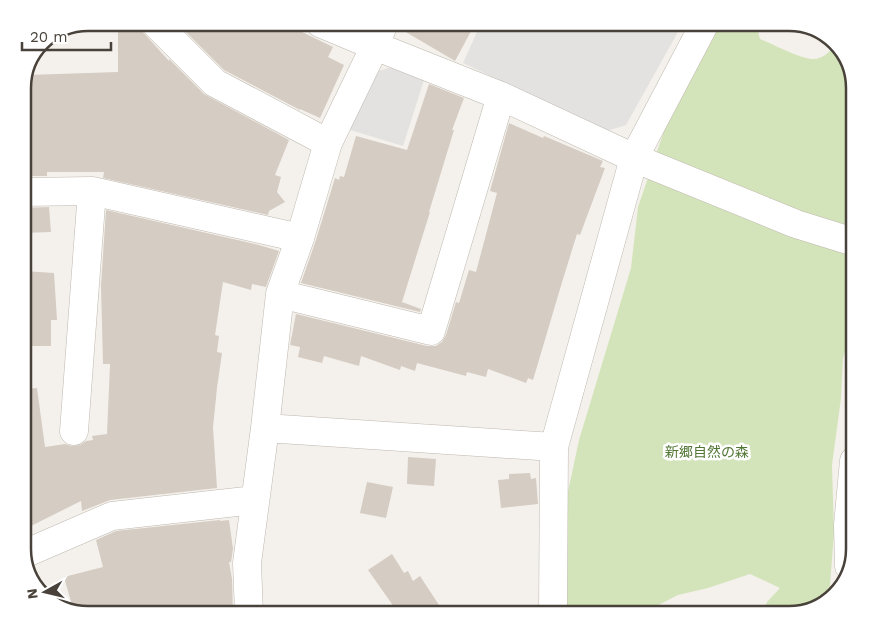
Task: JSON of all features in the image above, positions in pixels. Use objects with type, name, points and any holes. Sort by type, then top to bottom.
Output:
[{"type":"street","points":[[164,31],[215,83],[328,143]]},
{"type":"street","points":[[364,31],[379,34],[501,96],[634,158],[796,224],[846,240]]},
{"type":"street","points":[[553,606],[554,447],[634,158],[700,31]]},
{"type":"street","points":[[249,606],[247,563],[280,294],[300,238],[328,143],[379,34]]},
{"type":"street","points":[[280,294],[432,331],[501,96]]},
{"type":"street","points":[[31,192],[92,191],[300,238]]},
{"type":"street","points":[[74,431],[92,191]]},
{"type":"street","points":[[265,428],[554,447]]},
{"type":"street","points":[[31,551],[112,516],[254,500]]},
{"type":"green space","name":"新郷自然の森","points":[[711,31],[758,31],[760,39],[808,59],[817,59],[830,50],[840,63],[844,74],[846,89],[846,349],[843,358],[841,398],[832,465],[834,533],[830,587],[814,600],[803,604],[766,606],[780,588],[750,574],[708,588],[678,595],[657,606],[560,606],[563,515],[579,440],[631,268],[638,207],[680,91]]},
{"type":"shaded area","points":[[477,31],[679,31],[626,125],[607,131],[463,63]]},
{"type":"shaded area","points":[[395,66],[424,80],[403,146],[347,129],[372,73]]},
{"type":"building","points":[[118,31],[142,31],[169,61],[169,59],[204,94],[289,140],[275,175],[281,177],[277,192],[285,202],[269,211],[268,215],[103,178],[104,172],[47,172],[47,176],[31,176],[31,85],[33,75],[118,72]]},
{"type":"building","points":[[185,31],[302,31],[333,47],[328,57],[344,65],[320,118],[300,110],[224,70]]},
{"type":"building","points":[[404,31],[471,31],[455,61]]},
{"type":"building","points":[[429,84],[464,98],[452,130],[454,130],[402,302],[421,309],[420,312],[301,283],[335,178],[339,180],[340,176],[344,177],[356,136],[407,150]]},
{"type":"building","points":[[509,123],[603,161],[600,167],[605,168],[580,235],[577,234],[533,380],[528,378],[526,383],[488,369],[486,377],[467,372],[466,376],[417,363],[415,371],[401,366],[400,370],[361,356],[359,366],[324,356],[322,363],[298,357],[300,347],[290,345],[296,314],[427,346],[436,346],[442,342],[456,302],[459,303],[469,270],[476,272],[497,193],[490,191]]},
{"type":"building","points":[[49,207],[51,232],[31,233],[31,208]]},
{"type":"building","points":[[106,210],[279,251],[266,287],[252,284],[251,290],[223,282],[215,335],[219,336],[217,352],[222,353],[213,427],[217,488],[110,500],[82,511],[81,501],[31,526],[31,388],[37,388],[45,447],[65,444],[72,446],[80,445],[86,441],[93,440],[92,436],[107,434],[110,364],[103,364],[101,286]]},
{"type":"building","points":[[31,272],[54,273],[57,320],[51,320],[51,346],[31,346]]},
{"type":"building","points":[[408,457],[436,459],[434,486],[407,484]]},
{"type":"building","points":[[530,473],[531,479],[536,478],[538,504],[501,508],[498,480],[509,479],[509,474]]},
{"type":"building","points":[[367,482],[393,487],[386,518],[360,513]]},
{"type":"building","points":[[229,520],[233,549],[231,562],[229,562],[232,579],[233,606],[89,606],[71,603],[64,577],[103,567],[96,540],[116,531]]},
{"type":"building","points":[[392,554],[404,573],[408,571],[413,581],[420,576],[439,605],[393,606],[368,570]]}]
